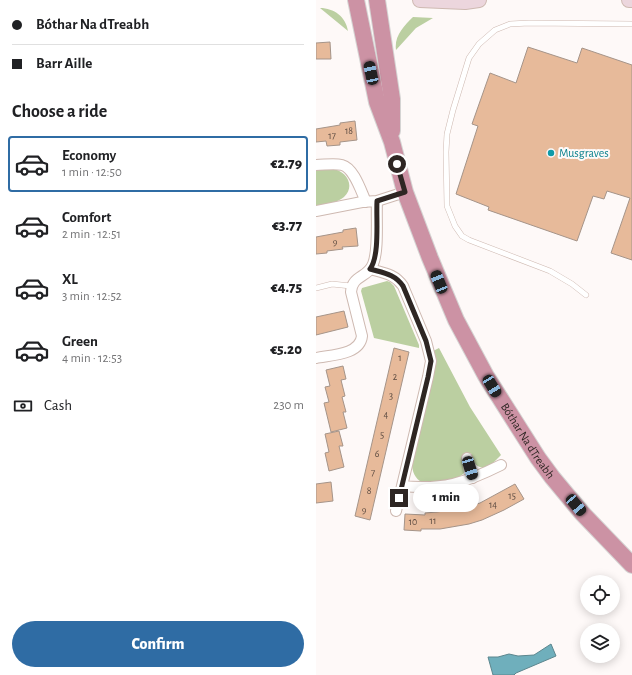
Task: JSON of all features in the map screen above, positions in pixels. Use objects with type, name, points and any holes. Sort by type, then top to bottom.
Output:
[{"type":"highway","name":"Bóthar Na dTreabh","points":[[356,0],[377,102],[392,142],[405,192],[430,258],[456,320],[503,404],[528,444],[552,477],[582,513],[632,565]]},
{"type":"highway","name":"Bóthar Na dTreabh","points":[[377,0],[392,99],[392,142]]},
{"type":"main road","points":[[420,0],[465,2],[479,0]]},
{"type":"street","points":[[316,165],[344,165],[349,169],[355,178],[366,202]]},
{"type":"street","points":[[316,212],[345,205],[377,201],[405,192]]},
{"type":"street","points":[[316,358],[348,352],[354,349],[362,340],[351,286],[354,281],[370,269],[374,263],[377,201]]},
{"type":"street","points":[[370,269],[390,274],[399,279],[426,341],[431,361],[396,511]]},
{"type":"street","points":[[467,458],[473,478]]},
{"type":"street","points":[[402,486],[422,488],[450,485],[473,478],[501,466]]},
{"type":"lane","points":[[586,295],[572,284],[550,271],[462,236],[455,226],[447,206],[447,134],[469,58],[479,44],[494,30],[510,24],[529,23],[632,24]]},
{"type":"lane","points":[[316,288],[332,284],[351,286]]},
{"type":"green space","points":[[320,8],[325,8],[338,14],[345,22],[348,31]]},
{"type":"green space","points":[[413,17],[433,18],[416,28],[396,50],[398,36]]},
{"type":"green space","points":[[332,169],[341,172],[348,179],[348,193],[338,201],[316,206],[316,170]]},
{"type":"green space","points":[[387,281],[394,286],[419,348],[374,338],[361,291],[362,288]]},
{"type":"green space","points":[[439,348],[470,407],[501,455],[490,466],[483,468],[474,463],[471,453],[462,456],[464,473],[461,476],[444,481],[426,483],[420,481],[416,477],[413,472],[412,464],[435,368],[436,360],[433,351]]},
{"type":"water","points":[[551,644],[556,656],[514,675],[493,675],[488,657],[498,657],[509,654],[518,656],[534,655]]},
{"type":"building","points":[[330,42],[331,59],[316,59],[316,43]]},
{"type":"building","name":"Musgraves","points":[[528,47],[577,63],[582,48],[632,65],[632,260],[611,253],[630,198],[607,191],[604,199],[593,196],[577,241],[488,210],[489,207],[456,194],[478,126],[472,124],[490,73],[516,83]]},
{"type":"building","points":[[355,121],[357,140],[340,142],[340,145],[327,146],[326,141],[316,142],[316,129]]},
{"type":"building","points":[[356,228],[358,246],[342,247],[343,249],[316,254],[316,237]]},
{"type":"building","points":[[344,311],[348,327],[316,335],[316,317]]},
{"type":"building","points":[[394,348],[409,352],[370,520],[355,516]]},
{"type":"building","points":[[343,366],[346,379],[341,380],[345,396],[342,397],[346,412],[343,412],[347,428],[331,432],[324,403],[329,402],[325,387],[330,386],[326,370]]},
{"type":"building","points":[[339,431],[343,446],[339,446],[344,467],[329,471],[325,453],[329,452],[325,434]]},
{"type":"building","points":[[331,482],[333,501],[316,503],[316,484]]},
{"type":"building","points":[[515,484],[524,499],[482,520],[440,529],[421,529],[421,531],[404,530],[405,514],[425,515],[425,513],[463,508],[480,503]]},
{"type":"place","name":"Musgraves","points":[[551,153]]},
{"type":"route","points":[[397,164],[405,192],[377,201],[376,244],[374,263],[370,269],[390,274],[399,279],[410,300],[426,341],[431,361],[399,498]]}]
